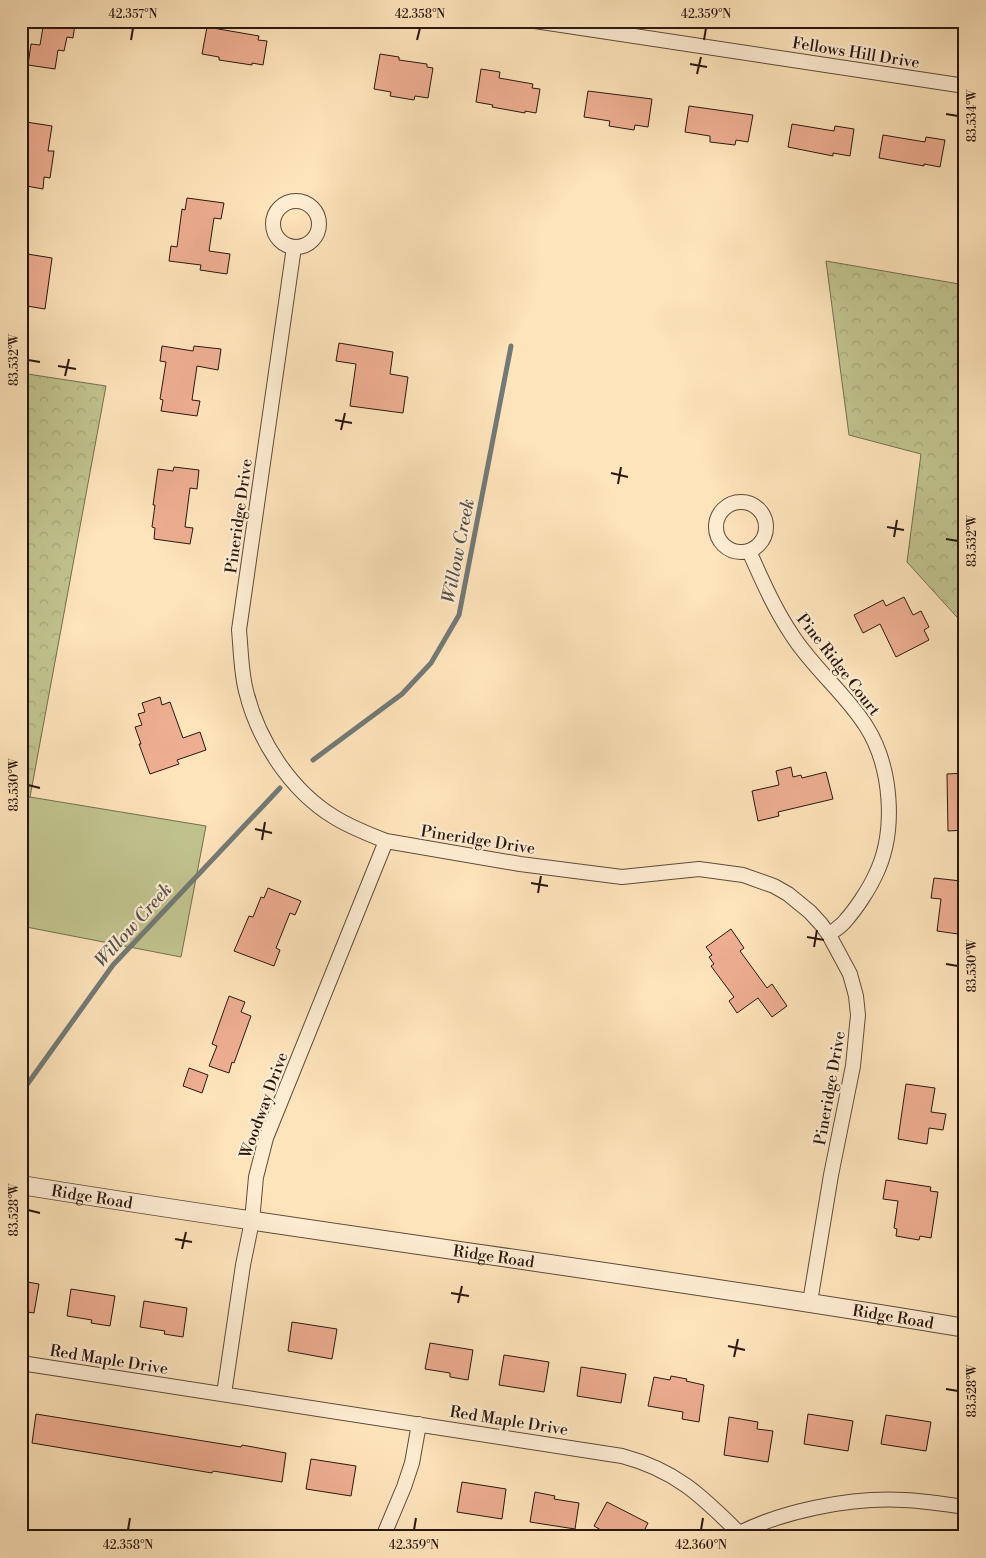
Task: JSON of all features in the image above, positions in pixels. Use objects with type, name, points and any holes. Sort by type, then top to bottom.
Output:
[{"type":"street","name":"Fellows Hill Drive","points":[[535,21],[965,86]]},
{"type":"street","name":"Pineridge Drive","points":[[294,247],[239,630],[245,690],[260,733],[285,773],[303,792],[333,816],[386,841],[520,864],[622,878],[699,869],[743,875],[774,886],[788,894],[810,912],[829,935],[850,974],[856,996],[858,1016],[854,1066],[831,1175],[810,1302]]},
{"type":"street","name":"Pine Ridge Court","points":[[749,550],[769,598],[792,636],[814,665],[854,709],[867,728],[879,753],[886,775],[888,820],[885,846],[876,876],[846,921],[829,935]]},
{"type":"street","name":"Woodway Drive","points":[[224,1394],[243,1265],[252,1221],[256,1177],[266,1138],[386,841]]},
{"type":"street","name":"Ridge Road","points":[[21,1185],[252,1221],[810,1302],[965,1328]]},
{"type":"street","name":"Red Maple Drive","points":[[21,1363],[622,1456],[644,1462],[665,1471],[684,1483],[719,1513],[736,1535],[790,1514],[821,1506],[862,1500],[903,1500],[965,1507]]},
{"type":"street","points":[[383,1537],[412,1463],[419,1424]]},
{"type":"green space","points":[[826,261],[965,285],[965,626],[907,562],[921,454],[849,435]]},
{"type":"green space","points":[[21,373],[106,386],[30,797],[21,794]]},
{"type":"green space","points":[[21,794],[206,826],[181,957],[21,926]]},
{"type":"building","points":[[44,21],[69,21],[69,23],[75,24],[73,38],[67,37],[64,51],[58,50],[55,69],[28,65],[31,44],[40,45]]},
{"type":"building","points":[[207,27],[259,36],[258,40],[267,41],[263,65],[219,60],[219,57],[202,54]]},
{"type":"building","points":[[380,54],[399,57],[399,60],[427,64],[427,67],[433,68],[428,98],[415,96],[414,100],[390,96],[391,92],[374,89]]},
{"type":"building","points":[[481,69],[500,72],[499,78],[533,84],[532,88],[540,89],[536,113],[492,107],[493,105],[476,102]]},
{"type":"building","points":[[588,91],[652,99],[648,127],[635,125],[634,130],[609,126],[610,121],[584,117]]},
{"type":"building","points":[[689,106],[753,115],[748,142],[736,140],[735,145],[710,142],[710,136],[685,132]]},
{"type":"building","points":[[26,122],[52,126],[48,151],[54,151],[50,178],[44,177],[43,189],[21,185],[21,153]]},
{"type":"building","points":[[792,124],[834,131],[835,126],[854,129],[850,156],[833,153],[833,156],[788,147]]},
{"type":"building","points":[[883,135],[925,142],[926,137],[945,140],[940,167],[879,158]]},
{"type":"building","points":[[187,198],[224,203],[221,219],[214,218],[209,251],[230,254],[227,274],[200,270],[201,265],[169,261],[171,246],[177,247],[182,209],[185,210]]},
{"type":"building","points":[[21,253],[52,258],[45,309],[21,305]]},
{"type":"building","points":[[339,343],[393,352],[390,374],[408,377],[403,413],[350,406],[356,364],[336,361]]},
{"type":"building","points":[[162,346],[193,351],[194,346],[221,349],[218,370],[197,366],[192,400],[200,401],[197,416],[161,411],[163,400],[160,399],[166,362],[160,361]]},
{"type":"building","points":[[174,467],[199,470],[197,489],[190,488],[185,527],[193,528],[190,544],[154,539],[155,528],[152,527],[155,505],[153,505],[158,469],[173,471]]},
{"type":"building","points":[[904,597],[913,615],[921,611],[929,627],[924,630],[929,640],[896,657],[880,624],[863,633],[854,615],[883,600],[886,606]]},
{"type":"building","points":[[160,697],[162,705],[170,702],[183,738],[200,732],[206,750],[177,760],[179,764],[150,774],[135,727],[142,725],[138,714],[145,712],[142,703]]},
{"type":"building","points":[[791,767],[793,777],[801,775],[802,778],[826,772],[833,799],[778,812],[779,816],[758,821],[752,791],[779,785],[776,771]]},
{"type":"building","points":[[965,773],[965,830],[948,831],[947,774]]},
{"type":"building","points":[[934,878],[961,881],[960,884],[965,885],[965,935],[937,931],[941,899],[931,898]]},
{"type":"building","points":[[268,888],[301,901],[295,915],[290,913],[276,948],[280,950],[274,966],[234,951],[249,916],[253,917],[261,897],[264,898]]},
{"type":"building","points":[[731,929],[744,948],[740,951],[767,988],[772,984],[787,1006],[772,1017],[758,998],[737,1013],[729,1001],[734,997],[711,966],[714,964],[709,957],[712,955],[706,947]]},
{"type":"building","points":[[229,996],[245,1002],[241,1012],[251,1016],[229,1073],[209,1066],[217,1046],[212,1044]]},
{"type":"building","points":[[189,1068],[208,1075],[202,1093],[183,1086]]},
{"type":"building","points":[[906,1084],[935,1088],[931,1112],[946,1114],[943,1130],[929,1128],[927,1144],[898,1139]]},
{"type":"building","points":[[886,1180],[931,1187],[930,1191],[938,1192],[931,1238],[920,1236],[919,1240],[896,1236],[897,1229],[894,1228],[898,1201],[883,1199]]},
{"type":"building","points":[[21,1281],[39,1284],[34,1313],[21,1311]]},
{"type":"building","points":[[71,1289],[115,1296],[110,1326],[91,1323],[92,1320],[67,1316]]},
{"type":"building","points":[[144,1301],[187,1308],[183,1337],[164,1334],[165,1331],[140,1327]]},
{"type":"building","points":[[292,1322],[337,1329],[332,1359],[288,1351]]},
{"type":"building","points":[[430,1343],[473,1350],[468,1380],[450,1377],[450,1373],[425,1369]]},
{"type":"building","points":[[504,1355],[549,1362],[544,1392],[499,1385]]},
{"type":"building","points":[[581,1367],[626,1374],[621,1403],[577,1396]]},
{"type":"building","points":[[671,1376],[704,1385],[699,1422],[682,1419],[683,1412],[648,1406],[654,1377],[670,1380]]},
{"type":"building","points":[[36,1414],[286,1453],[282,1482],[213,1471],[212,1473],[32,1443]]},
{"type":"building","points":[[808,1414],[853,1421],[848,1451],[804,1444]]},
{"type":"building","points":[[886,1415],[931,1422],[926,1451],[881,1444]]},
{"type":"building","points":[[729,1417],[758,1422],[757,1429],[773,1431],[768,1462],[724,1455]]},
{"type":"building","points":[[311,1459],[356,1466],[351,1496],[306,1489]]},
{"type":"building","points":[[462,1482],[506,1489],[502,1519],[457,1512]]},
{"type":"building","points":[[535,1492],[555,1496],[554,1499],[579,1503],[575,1529],[530,1522]]},
{"type":"building","points":[[607,1502],[648,1523],[641,1537],[613,1537],[594,1526]]},
{"type":"waterway","name":"Willow Creek","points":[[313,760],[402,694],[431,663],[459,615],[511,346]]},
{"type":"waterway","name":"Willow Creek","points":[[21,1093],[113,965],[280,788]]}]
